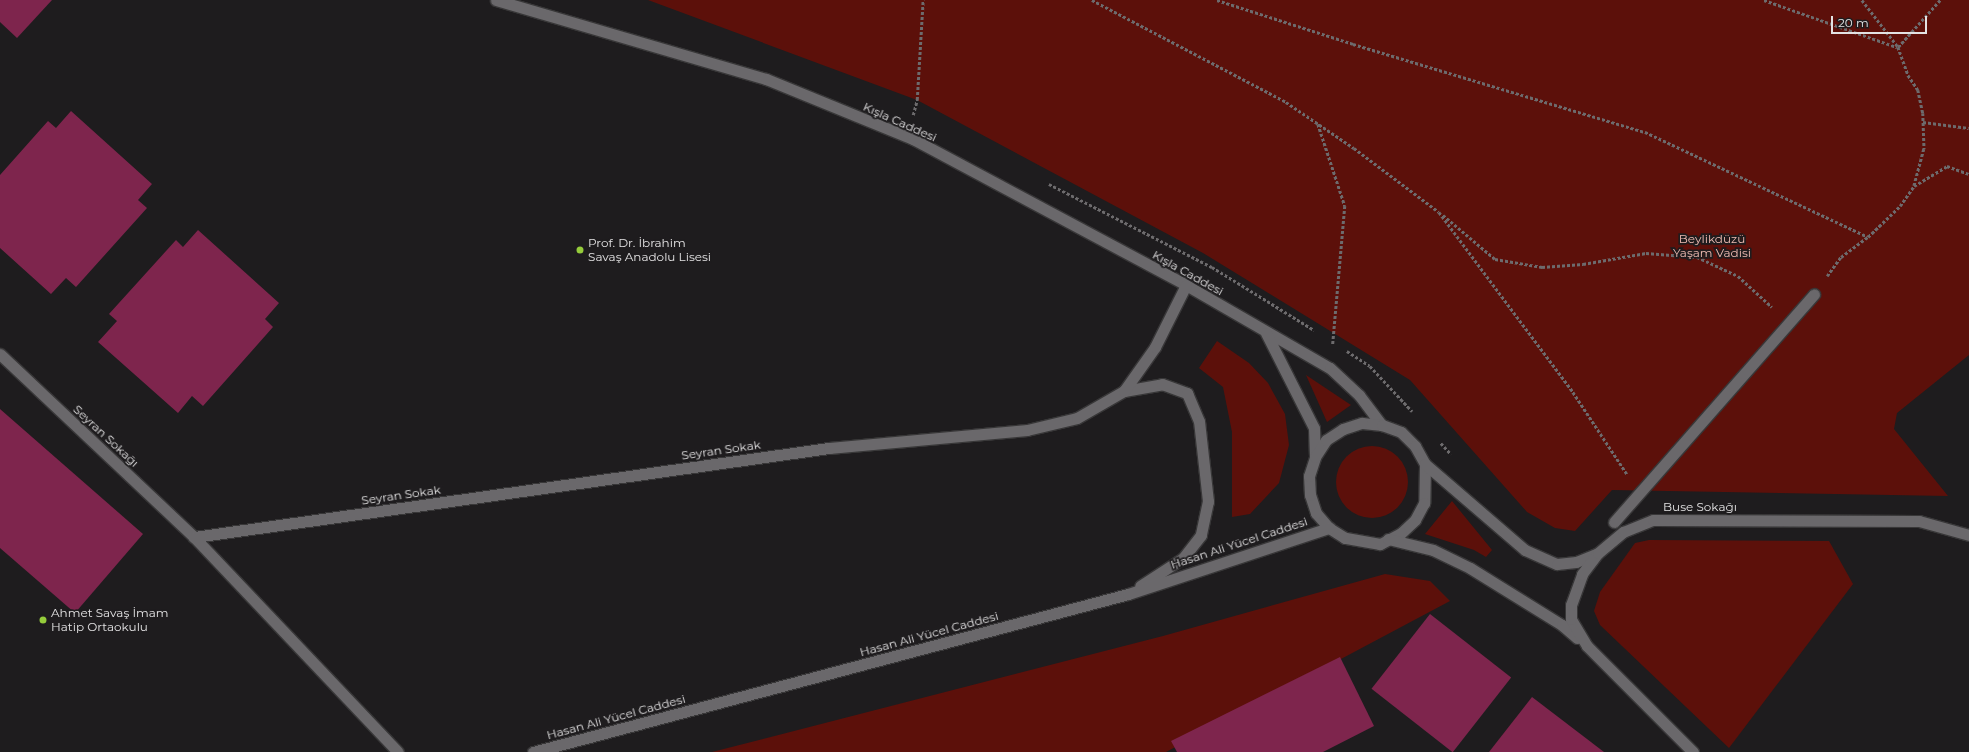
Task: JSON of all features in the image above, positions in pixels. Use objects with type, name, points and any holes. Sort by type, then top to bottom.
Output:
[{"type":"street","name":"Kışla Caddesi","points":[[496,0],[766,80],[913,139],[1186,285],[1266,333],[1330,368],[1359,395],[1382,425]]},
{"type":"street","name":"Seyran Sokak","points":[[194,537],[829,448],[1027,430],[1077,418],[1124,391],[1155,347],[1186,285]]},
{"type":"street","points":[[1614,522],[1791,323],[1814,294]]},
{"type":"street","points":[[1266,333],[1314,428],[1315,456]]},
{"type":"street","name":"Seyran Sokağı","points":[[0,354],[194,537],[398,752]]},
{"type":"street","points":[[1124,391],[1162,384],[1187,394],[1199,422],[1208,501],[1202,535],[1182,558],[1128,594]]},
{"type":"street","points":[[1425,464],[1424,503],[1415,520],[1401,533],[1380,544],[1345,538],[1329,528],[1316,513],[1310,495],[1309,476],[1315,456],[1326,440],[1343,429],[1362,423],[1382,425],[1401,432],[1415,446],[1425,464],[1525,550],[1557,564],[1576,562],[1598,553]]},
{"type":"street","name":"Buse Sokağı","points":[[1693,752],[1587,646],[1571,619],[1571,605],[1582,574],[1598,553],[1623,532],[1653,520],[1920,521],[1969,535]]},
{"type":"street","name":"Hasan Ali Yücel Caddesi","points":[[532,752],[1128,594],[1329,528]]},
{"type":"street","points":[[1388,539],[1433,550],[1470,568],[1562,625],[1587,646]]},
{"type":"path","points":[[913,139],[924,0]]},
{"type":"path","points":[[1092,0],[1286,102],[1439,212],[1495,259],[1542,267],[1583,264],[1646,253],[1697,257],[1738,276],[1791,323]]},
{"type":"path","points":[[1217,0],[1645,132],[1868,237]]},
{"type":"path","points":[[1764,0],[1898,47]]},
{"type":"path","points":[[1814,294],[1841,257],[1868,237],[1900,206],[1914,186],[1924,150],[1923,122],[1918,90],[1908,75],[1898,47],[1862,0]]},
{"type":"path","points":[[1898,47],[1940,0]]},
{"type":"path","points":[[1923,122],[1969,128]]},
{"type":"path","points":[[1318,124],[1345,206],[1330,368]]},
{"type":"path","points":[[1914,186],[1947,166],[1969,174]]},
{"type":"path","points":[[1439,212],[1573,392],[1640,493]]},
{"type":"green space","name":"Beylikdüzü Yaşam Vadisi","points":[[648,0],[1969,0],[1969,355],[1897,413],[1894,429],[1948,496],[1612,490],[1575,531],[1555,528],[1527,512],[1410,380],[1203,253],[917,100]]},
{"type":"green space","points":[[1217,341],[1249,363],[1268,383],[1285,414],[1289,445],[1279,483],[1250,514],[1232,517],[1232,432],[1223,387],[1199,368]]},
{"type":"green space","points":[[1306,375],[1351,405],[1327,422]]},
{"type":"green space","points":[[1372,446],[1392,452],[1402,462],[1408,482],[1402,502],[1392,512],[1372,518],[1352,512],[1342,502],[1336,482],[1342,462],[1352,452]]},
{"type":"green space","points":[[1452,501],[1492,550],[1486,557],[1474,550],[1425,534]]},
{"type":"green space","points":[[1649,540],[1829,541],[1853,584],[1729,748],[1600,625],[1594,611],[1600,592],[1635,543]]},
{"type":"green space","points":[[1385,574],[1430,581],[1450,601],[1166,752],[712,752],[1163,636]]},
{"type":"building","points":[[0,0],[52,0],[17,38],[0,22]]},
{"type":"building","points":[[71,111],[152,184],[138,200],[147,208],[76,287],[66,278],[51,294],[0,248],[0,175],[48,121],[56,128]]},
{"type":"building","points":[[198,230],[279,303],[265,319],[273,327],[203,406],[192,396],[178,413],[98,342],[117,321],[109,314],[176,240],[183,247]]},
{"type":"building","points":[[0,409],[143,534],[75,613],[0,548]]},
{"type":"building","points":[[1430,614],[1511,677],[1453,752],[1372,689]]},
{"type":"building","points":[[1340,657],[1374,726],[1323,752],[1177,752],[1171,741]]},
{"type":"building","points":[[1532,697],[1604,752],[1489,752]]},
{"type":"place","name":"Prof. Dr. İbrahim Savaş Anadolu Lisesi","points":[[580,250]]},
{"type":"place","name":"Ahmet Savaş İmam Hatip Ortaokulu","points":[[43,620]]}]
